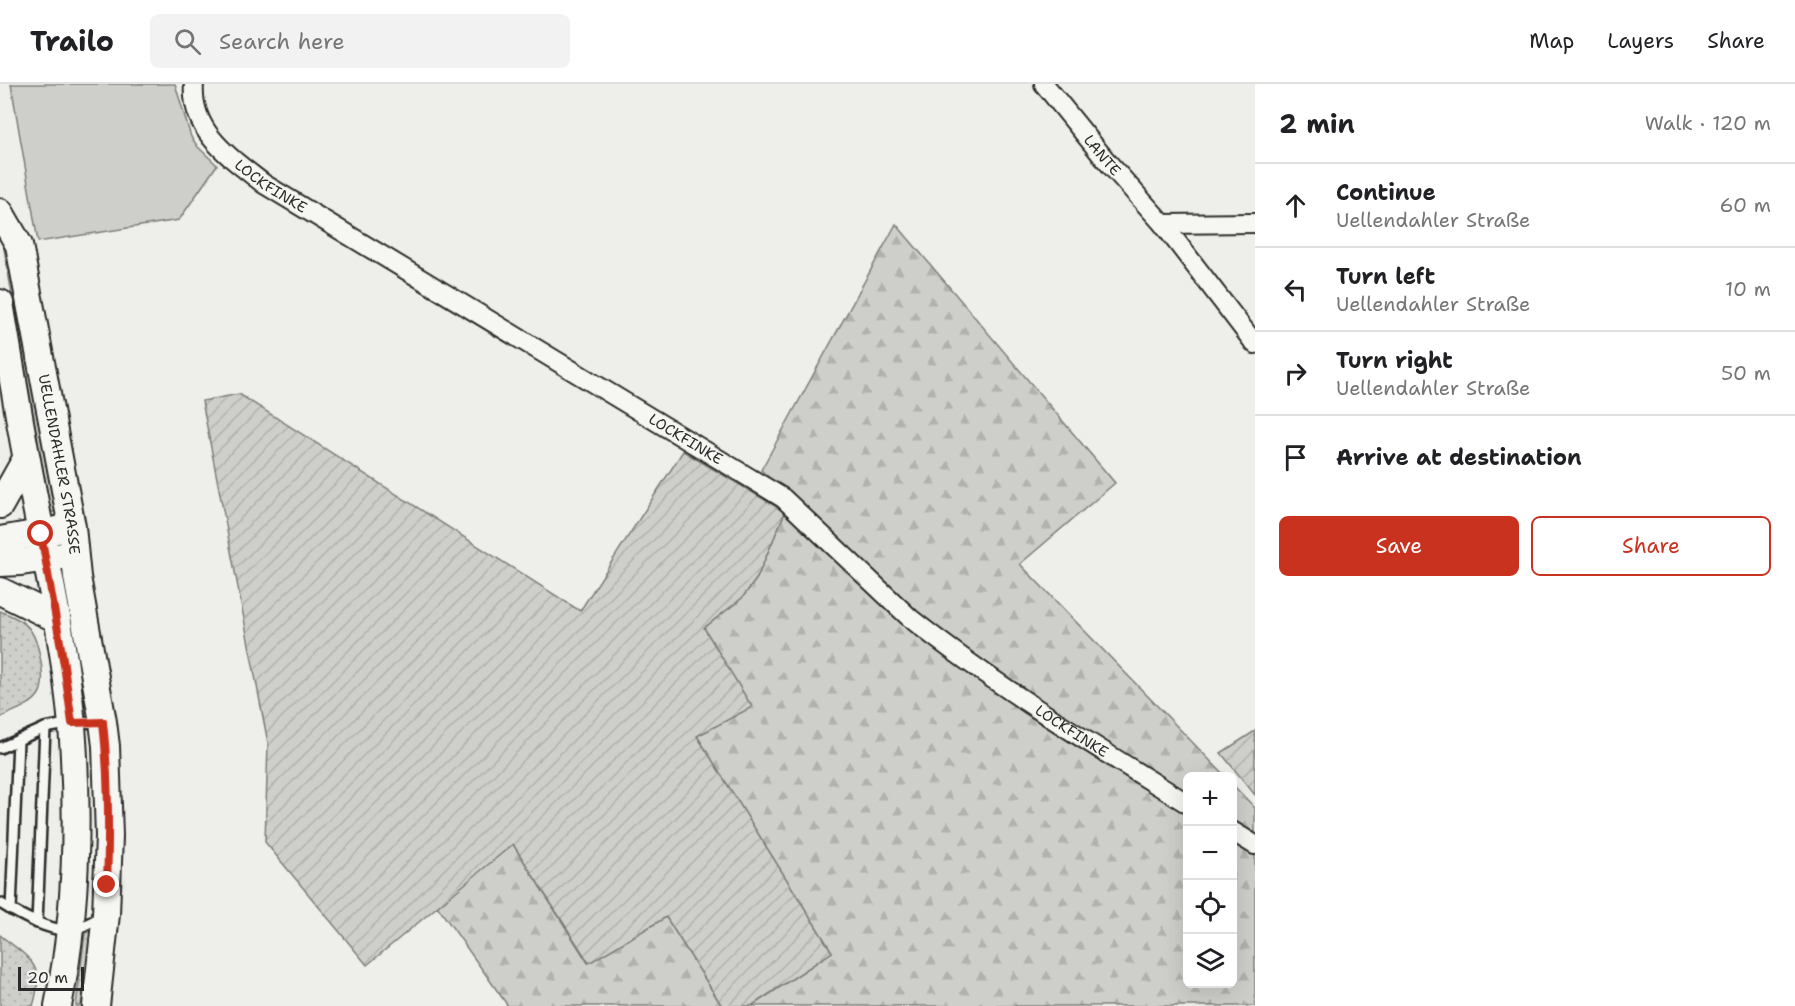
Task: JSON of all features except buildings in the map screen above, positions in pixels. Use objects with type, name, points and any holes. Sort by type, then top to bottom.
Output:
[{"type":"main road","name":"UELLENDAHLER STRASSE","points":[[0,212],[19,245],[72,527],[74,554],[103,722],[108,764],[109,836],[106,914],[96,1006]]},
{"type":"main road","name":"UELLENDAHLER STRASSE","points":[[0,303],[26,459],[57,619],[72,723],[76,858],[71,932],[58,1006]]},
{"type":"main road","points":[[0,505],[26,459]]},
{"type":"main road","points":[[0,540],[72,527]]},
{"type":"main road","points":[[0,563],[74,554]]},
{"type":"main road","points":[[0,591],[57,619]]},
{"type":"street","name":"LOCKFINKE","points":[[194,84],[197,113],[218,148],[264,184],[783,498],[910,618],[932,635],[1000,685],[1183,801]]},
{"type":"street","name":"LANTE","points":[[1044,84],[1104,158],[1163,224],[1255,344]]},
{"type":"street","points":[[1163,224],[1255,222]]},
{"type":"street","points":[[1237,834],[1255,845]]},
{"type":"lane","points":[[0,748],[45,728],[72,723],[103,722]]},
{"type":"lane","points":[[37,923],[45,728]]},
{"type":"lane","points":[[11,910],[18,740]]},
{"type":"lane","points":[[0,903],[37,923],[56,930],[71,932],[106,914]]},
{"type":"green space","points":[[11,84],[175,84],[191,137],[217,165],[179,220],[38,242]]},
{"type":"green space","points":[[896,224],[1115,483],[1020,564],[1221,772],[1183,772],[1183,795],[1004,680],[921,620],[761,470]]},
{"type":"green space","points":[[5,239],[55,512],[50,512],[3,243]]},
{"type":"green space","points":[[239,394],[580,611],[683,451],[785,512],[757,578],[742,598],[704,628],[752,707],[697,736],[832,952],[751,1006],[722,1006],[666,917],[589,963],[513,844],[367,965],[265,842],[268,743],[202,401]]},
{"type":"green space","points":[[785,512],[903,618],[1183,806],[1183,988],[1237,988],[1237,840],[1255,851],[1255,1006],[752,1006],[832,952],[697,736],[751,707],[704,628],[742,598],[757,578]]},
{"type":"green space","points":[[0,611],[21,621],[31,631],[39,653],[42,680],[36,698],[0,718]]},
{"type":"green space","points":[[1255,731],[1255,795],[1237,772],[1221,753]]},
{"type":"green space","points":[[1237,789],[1255,808],[1255,840],[1237,829]]},
{"type":"green space","points":[[513,844],[588,963],[666,917],[722,1006],[508,1006],[437,906]]},
{"type":"green space","points":[[92,931],[81,1006],[76,1006],[85,933]]},
{"type":"green space","points":[[0,935],[20,950],[33,964],[38,981],[33,1006],[0,1006]]},
{"type":"route","points":[[41,534],[72,723],[103,722],[108,764],[107,885]]}]
